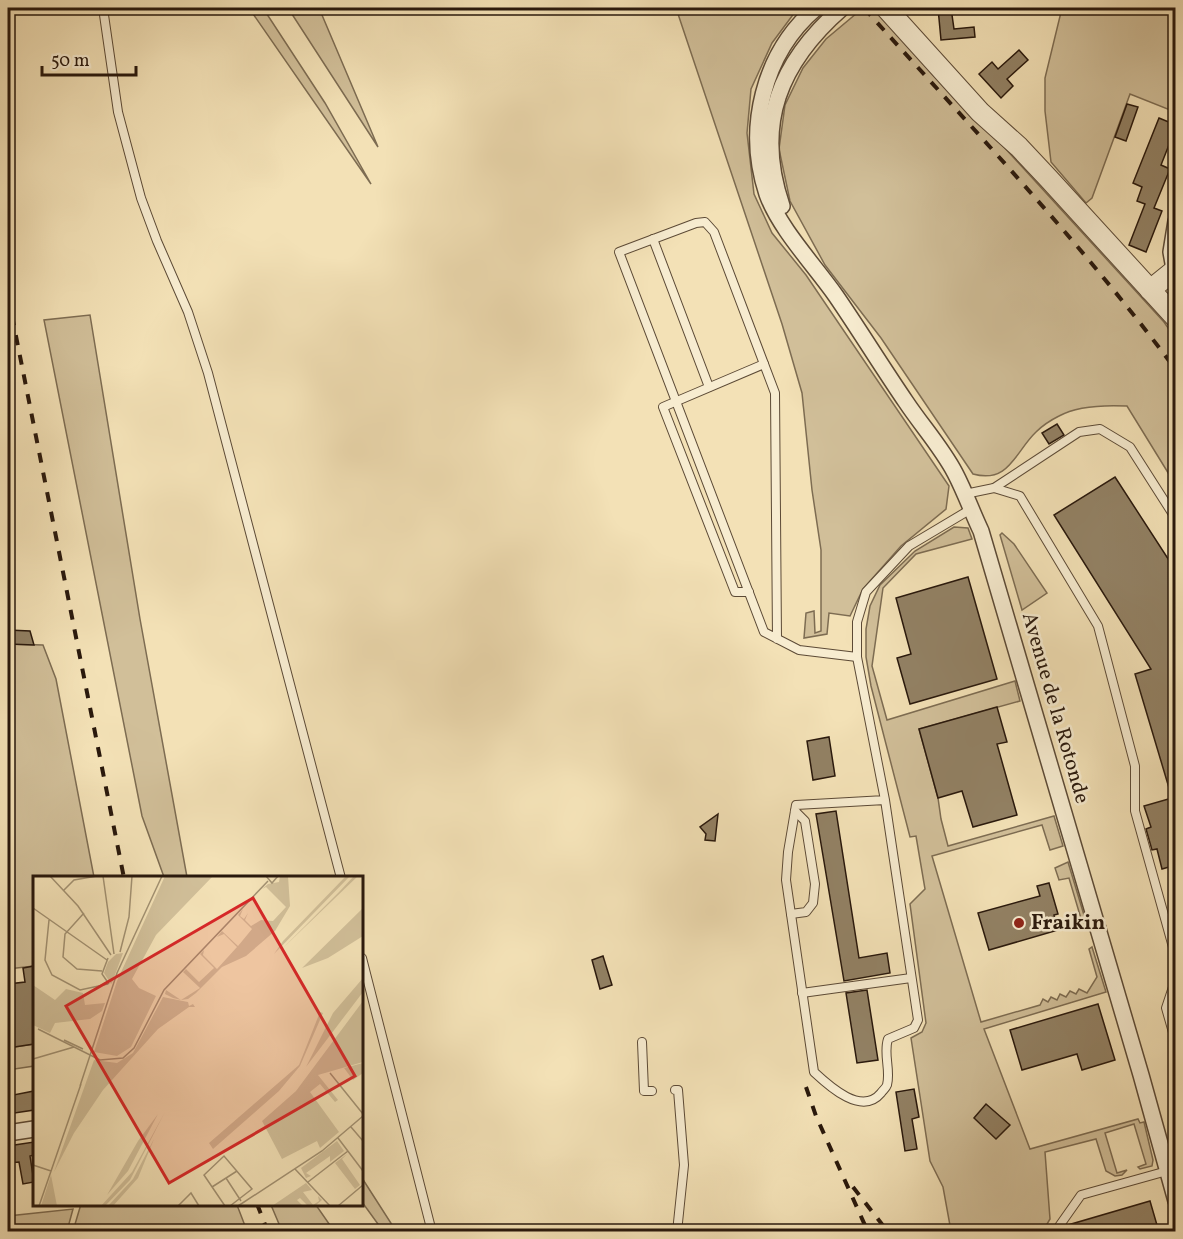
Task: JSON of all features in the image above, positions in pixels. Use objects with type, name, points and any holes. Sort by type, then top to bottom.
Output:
[{"type":"street","name":"Avenue de la Rotonde","points":[[816,8],[788,39],[771,67],[762,99],[758,134],[760,166],[768,196],[778,218],[813,264],[955,472],[981,531],[1172,1186]]},
{"type":"street","name":"Avenue de la Rotonde","points":[[813,264],[789,221],[777,189],[772,158],[772,129],[777,99],[795,59],[812,36],[842,8]]},
{"type":"street","points":[[886,8],[980,112],[1019,147],[1176,318]]},
{"type":"street","points":[[902,8],[989,106],[1049,179]]},
{"type":"street","points":[[1150,290],[1175,269],[1172,252],[1176,221]]},
{"type":"street","points":[[8,1133],[33,1129]]},
{"type":"lane","points":[[103,8],[118,112],[134,173],[150,224],[188,312],[207,373],[339,876]]},
{"type":"lane","points":[[777,639],[775,393],[714,232],[705,222],[696,223],[620,252],[765,632],[777,639],[799,650],[857,657]]},
{"type":"lane","points":[[653,239],[709,387]]},
{"type":"lane","points":[[749,592],[735,592],[663,406],[764,364]]},
{"type":"lane","points":[[885,800],[796,805],[788,852],[786,880],[814,1072],[828,1086],[848,1098],[862,1102],[876,1099],[886,1087],[885,1047],[888,1039],[914,1028],[918,1020],[885,800],[857,657],[857,622],[866,592],[909,546],[968,502],[994,488],[1079,432],[1100,429],[1130,447],[1176,519]]},
{"type":"lane","points":[[994,488],[1020,496],[1098,627],[1135,766],[1135,811],[1176,958]]},
{"type":"lane","points":[[791,914],[806,912],[813,903],[815,884],[805,821],[795,811]]},
{"type":"lane","points":[[363,962],[432,1232]]},
{"type":"lane","points":[[802,993],[911,978]]},
{"type":"lane","points":[[1176,978],[1166,1008],[1176,1043]]},
{"type":"lane","points":[[642,1042],[644,1091],[652,1091]]},
{"type":"lane","points":[[675,1090],[678,1090],[684,1165],[677,1232]]},
{"type":"lane","points":[[1054,1232],[1081,1195],[1172,1186]]},
{"type":"shaded area","points":[[249,8],[263,8],[325,103],[371,184]]},
{"type":"shaded area","points":[[288,8],[319,8],[378,147]]},
{"type":"shaded area","points":[[676,8],[798,8],[772,43],[751,89],[747,133],[754,194],[772,233],[806,275],[949,486],[946,509],[901,546],[863,589],[850,616],[829,613],[827,634],[804,638],[806,613],[814,611],[815,633],[821,631],[821,550],[802,393],[782,324]]},
{"type":"shaded area","points":[[863,8],[877,8],[1164,322],[1175,338],[1175,484],[1127,406],[1092,407],[1066,413],[1038,430],[1003,470],[985,476],[973,474],[881,338],[825,265],[790,201],[779,149],[785,105],[803,68],[826,39]]},
{"type":"shaded area","points":[[1062,8],[1175,8],[1175,112],[1130,94],[1092,198],[1086,203],[1051,162],[1045,111],[1045,78]]},
{"type":"shaded area","points":[[90,315],[140,619],[187,876],[164,876],[142,816],[44,320]]},
{"type":"shaded area","points":[[954,527],[968,528],[972,539],[916,554],[883,588],[872,666],[887,720],[1015,681],[1020,701],[919,729],[938,798],[948,846],[1054,816],[1063,846],[1050,850],[1042,825],[932,856],[981,1022],[1040,1005],[1043,999],[1048,1002],[1051,997],[1057,1000],[1060,994],[1066,997],[1070,991],[1076,994],[1079,989],[1087,993],[1097,977],[1089,949],[1092,947],[1106,992],[984,1029],[1030,1149],[1138,1119],[1140,1123],[1144,1122],[1153,1160],[1152,1166],[1140,1169],[1138,1167],[1146,1164],[1134,1124],[1105,1133],[1117,1173],[1127,1170],[1122,1175],[1115,1176],[1106,1171],[1096,1139],[1045,1152],[1050,1219],[1043,1231],[951,1231],[943,1187],[930,1161],[911,1038],[922,1032],[926,1023],[910,904],[925,889],[916,836],[910,837],[871,686],[866,657],[866,629],[870,606],[880,585],[915,551]]},
{"type":"shaded area","points":[[1002,533],[1014,544],[1047,593],[1022,610],[1000,535]]},
{"type":"shaded area","points":[[8,644],[43,645],[56,679],[94,876],[33,876],[33,966],[8,969]]},
{"type":"shaded area","points":[[1068,862],[1087,925],[1074,929],[1073,925],[1082,922],[1069,878],[1059,880],[1055,868]]},
{"type":"shaded area","points":[[33,1044],[33,1066],[8,1070],[8,1048]]},
{"type":"shaded area","points":[[363,1180],[396,1231],[383,1231],[363,1203]]},
{"type":"shaded area","points":[[80,1206],[237,1206],[247,1231],[73,1231]]},
{"type":"shaded area","points":[[271,1206],[317,1206],[334,1231],[282,1231]]},
{"type":"shaded area","points":[[73,1209],[67,1231],[8,1231],[8,1216]]},
{"type":"building","points":[[938,8],[951,8],[954,29],[974,27],[975,37],[941,40]]},
{"type":"building","points":[[1019,50],[1028,60],[1007,79],[1013,86],[1001,98],[979,74],[992,62],[998,69]]},
{"type":"building","points":[[1127,104],[1138,107],[1126,141],[1115,137]]},
{"type":"building","points":[[1159,118],[1176,127],[1161,165],[1170,169],[1154,208],[1162,211],[1146,252],[1129,245],[1145,204],[1137,201],[1142,187],[1133,183]]},
{"type":"building","points":[[1057,424],[1064,435],[1049,444],[1042,433]]},
{"type":"building","points":[[1115,477],[1176,571],[1176,865],[1162,869],[1157,849],[1152,850],[1146,829],[1151,827],[1144,806],[1172,798],[1135,674],[1151,669],[1054,515]]},
{"type":"building","points":[[968,577],[997,679],[910,704],[897,658],[911,654],[896,598]]},
{"type":"building","points":[[8,630],[30,631],[34,645],[8,644]]},
{"type":"building","points":[[997,707],[1007,742],[997,744],[1017,815],[973,827],[962,791],[938,798],[919,729]]},
{"type":"building","points":[[829,737],[835,776],[813,780],[807,741]]},
{"type":"building","points":[[836,811],[859,958],[887,953],[890,973],[844,981],[816,814]]},
{"type":"building","points":[[718,814],[715,841],[705,840],[706,834],[700,827]]},
{"type":"building","name":"Fraikin","points":[[1049,883],[1058,914],[1054,915],[1058,930],[989,950],[978,913],[1040,896],[1037,886]]},
{"type":"building","points":[[603,956],[612,985],[600,989],[592,960]]},
{"type":"building","points":[[33,966],[33,1044],[8,1048],[8,984],[25,982],[23,968]]},
{"type":"building","points":[[867,990],[878,1060],[857,1063],[846,993]]},
{"type":"building","points":[[1098,1004],[1115,1060],[1082,1070],[1077,1054],[1022,1070],[1010,1030]]},
{"type":"building","points":[[914,1089],[919,1117],[912,1119],[917,1149],[905,1151],[896,1092]]},
{"type":"building","points":[[33,1091],[33,1110],[8,1114],[8,1096]]},
{"type":"building","points":[[986,1104],[1010,1125],[996,1139],[974,1118]]},
{"type":"building","points":[[33,1142],[33,1155],[30,1156],[33,1182],[23,1184],[19,1162],[8,1163],[8,1146]]},
{"type":"building","points":[[1150,1201],[1159,1232],[1063,1232],[1068,1225]]},
{"type":"railway","points":[[864,8],[1063,230],[1176,370]]},
{"type":"railway","points":[[8,296],[124,876]]},
{"type":"railway","points":[[806,1087],[816,1116],[868,1232]]},
{"type":"railway","points":[[853,1187],[888,1232]]},
{"type":"railway","points":[[258,1206],[268,1232]]},
{"type":"place","name":"Fraikin","points":[[1019,923]]}]
